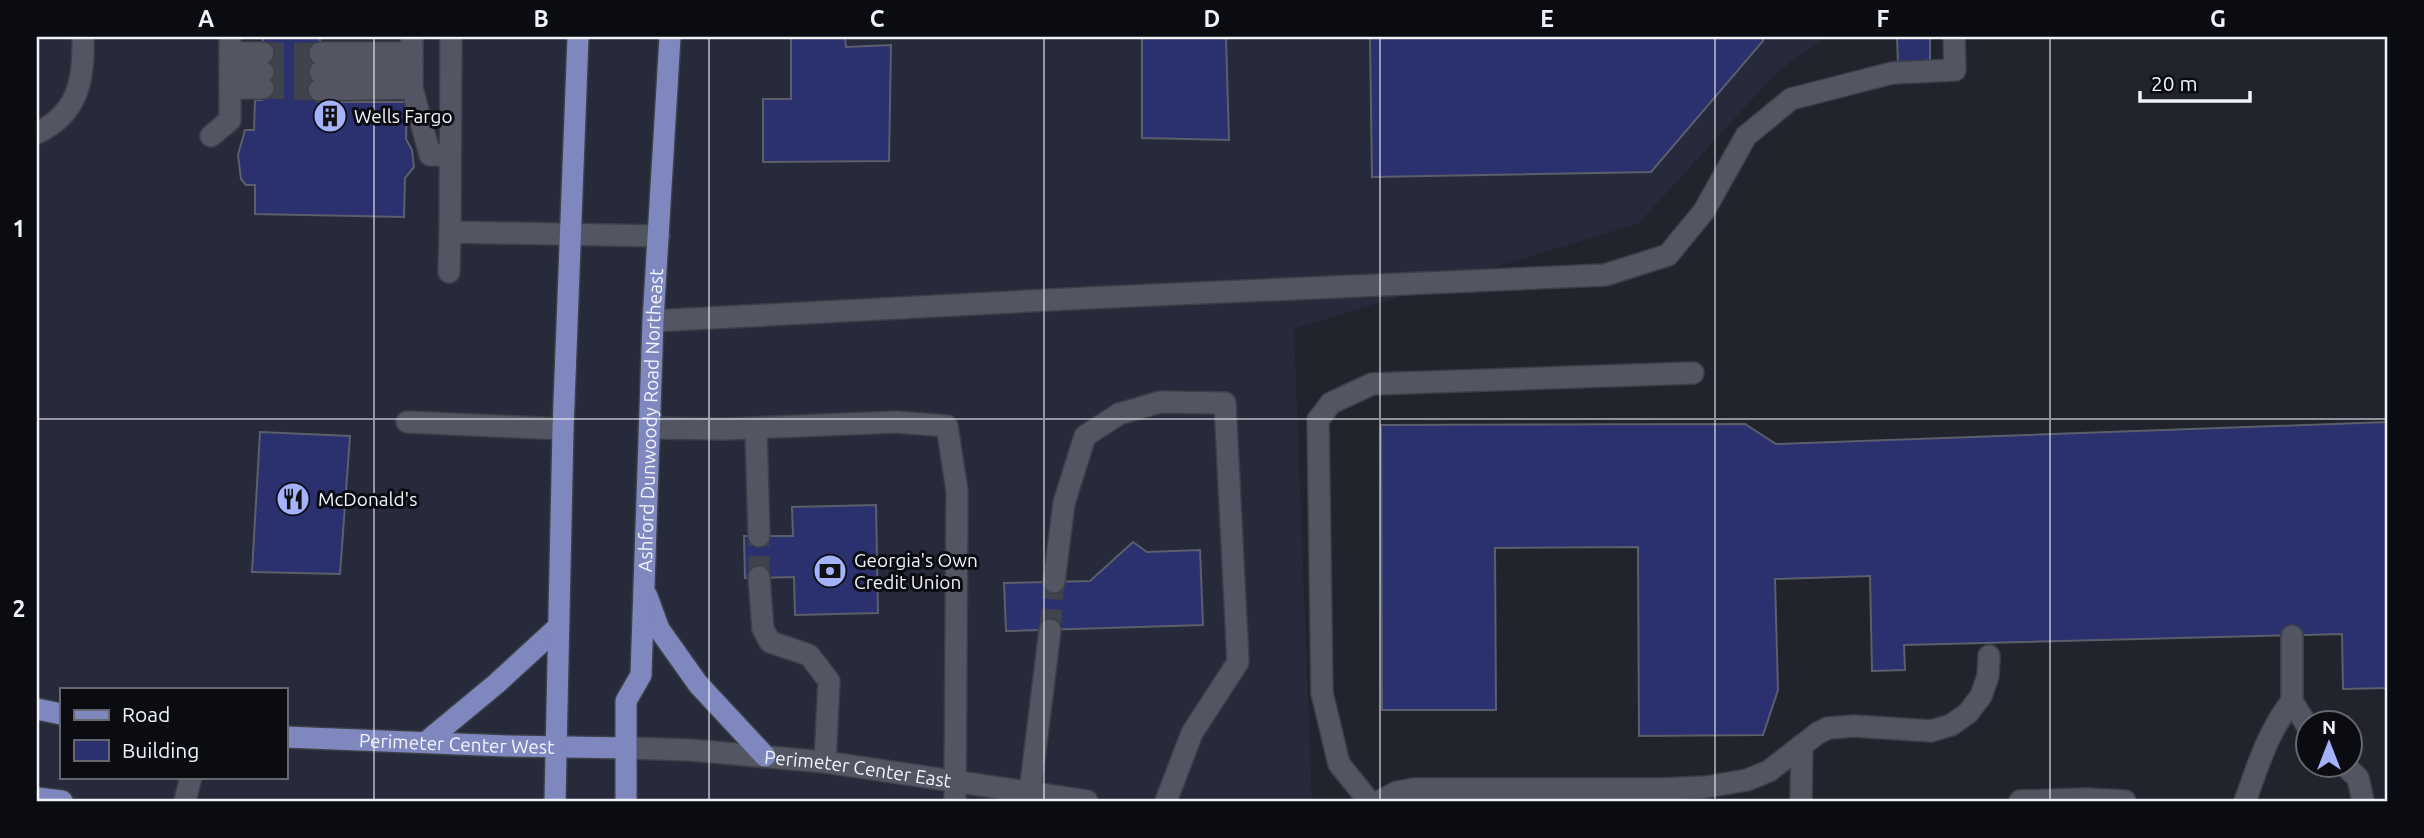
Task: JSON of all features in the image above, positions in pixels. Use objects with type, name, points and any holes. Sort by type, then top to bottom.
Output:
[{"type":"main road","points":[[555,801],[563,429],[578,37]]},
{"type":"main road","name":"Ashford Dunwoody Road Northeast","points":[[626,801],[626,701],[641,675],[653,321],[670,37]]},
{"type":"main road","points":[[643,585],[659,629],[709,698],[765,756]]},
{"type":"main road","points":[[426,742],[558,628]]},
{"type":"main road","points":[[37,709],[60,714]]},
{"type":"main road","name":"Perimeter Center West","points":[[287,737],[626,748]]},
{"type":"main road","points":[[37,798],[62,801]]},
{"type":"street","points":[[37,133],[49,128],[73,103],[83,69],[83,37]]},
{"type":"street","points":[[449,272],[451,37]]},
{"type":"street","points":[[653,321],[1605,275],[1668,255],[1704,211],[1746,136],[1791,99],[1892,73],[1955,70],[1954,37]]},
{"type":"street","points":[[230,62],[263,71],[230,62]]},
{"type":"street","points":[[211,136],[230,120],[230,62]]},
{"type":"street","points":[[412,62],[430,155],[450,155]]},
{"type":"street","points":[[412,62],[320,72],[412,62]]},
{"type":"street","points":[[450,232],[659,236]]},
{"type":"street","points":[[1368,801],[1339,764],[1322,693],[1318,421],[1331,403],[1372,384],[1693,373]]},
{"type":"street","points":[[1054,582],[1064,503],[1085,436],[1119,414],[1160,402],[1225,403],[1238,662],[1192,733],[1167,801]]},
{"type":"street","points":[[407,422],[563,429]]},
{"type":"street","points":[[649,428],[756,428],[895,422],[947,426],[957,491],[956,791]]},
{"type":"street","points":[[756,428],[759,536]]},
{"type":"street","points":[[759,577],[763,629],[770,642],[809,655],[829,681],[825,762]]},
{"type":"street","points":[[1030,792],[1050,630]]},
{"type":"street","points":[[2292,636],[2292,701],[2296,708]]},
{"type":"street","points":[[1380,801],[1397,792],[1413,789],[1706,787],[1747,780],[1769,771],[1818,733],[1840,726],[1931,730],[1951,725],[1968,713],[1980,696],[1988,676],[1989,656]]},
{"type":"street","points":[[2245,801],[2268,740],[2282,713],[2292,701]]},
{"type":"street","points":[[1801,801],[1802,745]]},
{"type":"street","name":"Perimeter Center East","points":[[626,748],[825,762],[956,791],[1030,792],[1087,801]]},
{"type":"street","points":[[185,801],[191,778]]},
{"type":"street","points":[[2358,778],[2363,801]]},
{"type":"street","points":[[2020,801],[2125,801]]},
{"type":"shaded area","points":[[37,37],[1827,37],[1777,72],[1639,223],[1294,329],[1312,801],[37,801]]},
{"type":"building","name":"Wells Fargo","points":[[263,37],[320,37],[319,102],[407,102],[406,139],[412,150],[414,167],[405,178],[404,217],[255,214],[255,185],[246,185],[241,179],[238,155],[245,130],[254,130],[255,100],[262,100]]},
{"type":"building","points":[[791,37],[845,37],[846,47],[891,45],[889,161],[763,162],[763,99],[791,99]]},
{"type":"building","points":[[1142,37],[1226,37],[1229,140],[1142,138]]},
{"type":"building","points":[[1370,37],[1763,37],[1763,41],[1651,172],[1372,177]]},
{"type":"building","points":[[1897,37],[1930,37],[1930,60],[1898,63]]},
{"type":"building","points":[[2387,422],[2387,688],[2343,689],[2342,634],[1904,645],[1905,670],[1872,671],[1870,576],[1775,579],[1778,690],[1763,735],[1639,736],[1638,547],[1495,548],[1496,710],[1382,710],[1381,425],[1745,424],[1776,444]]},
{"type":"building","points":[[260,432],[350,436],[340,574],[252,572]]},
{"type":"building","points":[[876,505],[878,613],[795,615],[794,577],[745,578],[744,536],[793,536],[792,507]]},
{"type":"building","points":[[1133,542],[1147,552],[1200,550],[1203,625],[1006,631],[1004,583],[1090,581]]},
{"type":"tunnel","points":[[263,53],[320,53]]},
{"type":"tunnel","points":[[263,72],[320,72]]},
{"type":"tunnel","points":[[263,88],[319,90]]},
{"type":"tunnel","points":[[759,536],[759,577]]},
{"type":"tunnel","points":[[1050,630],[1054,582]]},
{"type":"place","name":"Wells Fargo","points":[[330,116]]},
{"type":"place","name":"McDonald's","points":[[293,499]]},
{"type":"place","name":"Georgia's Own Credit Union","points":[[830,571]]}]
